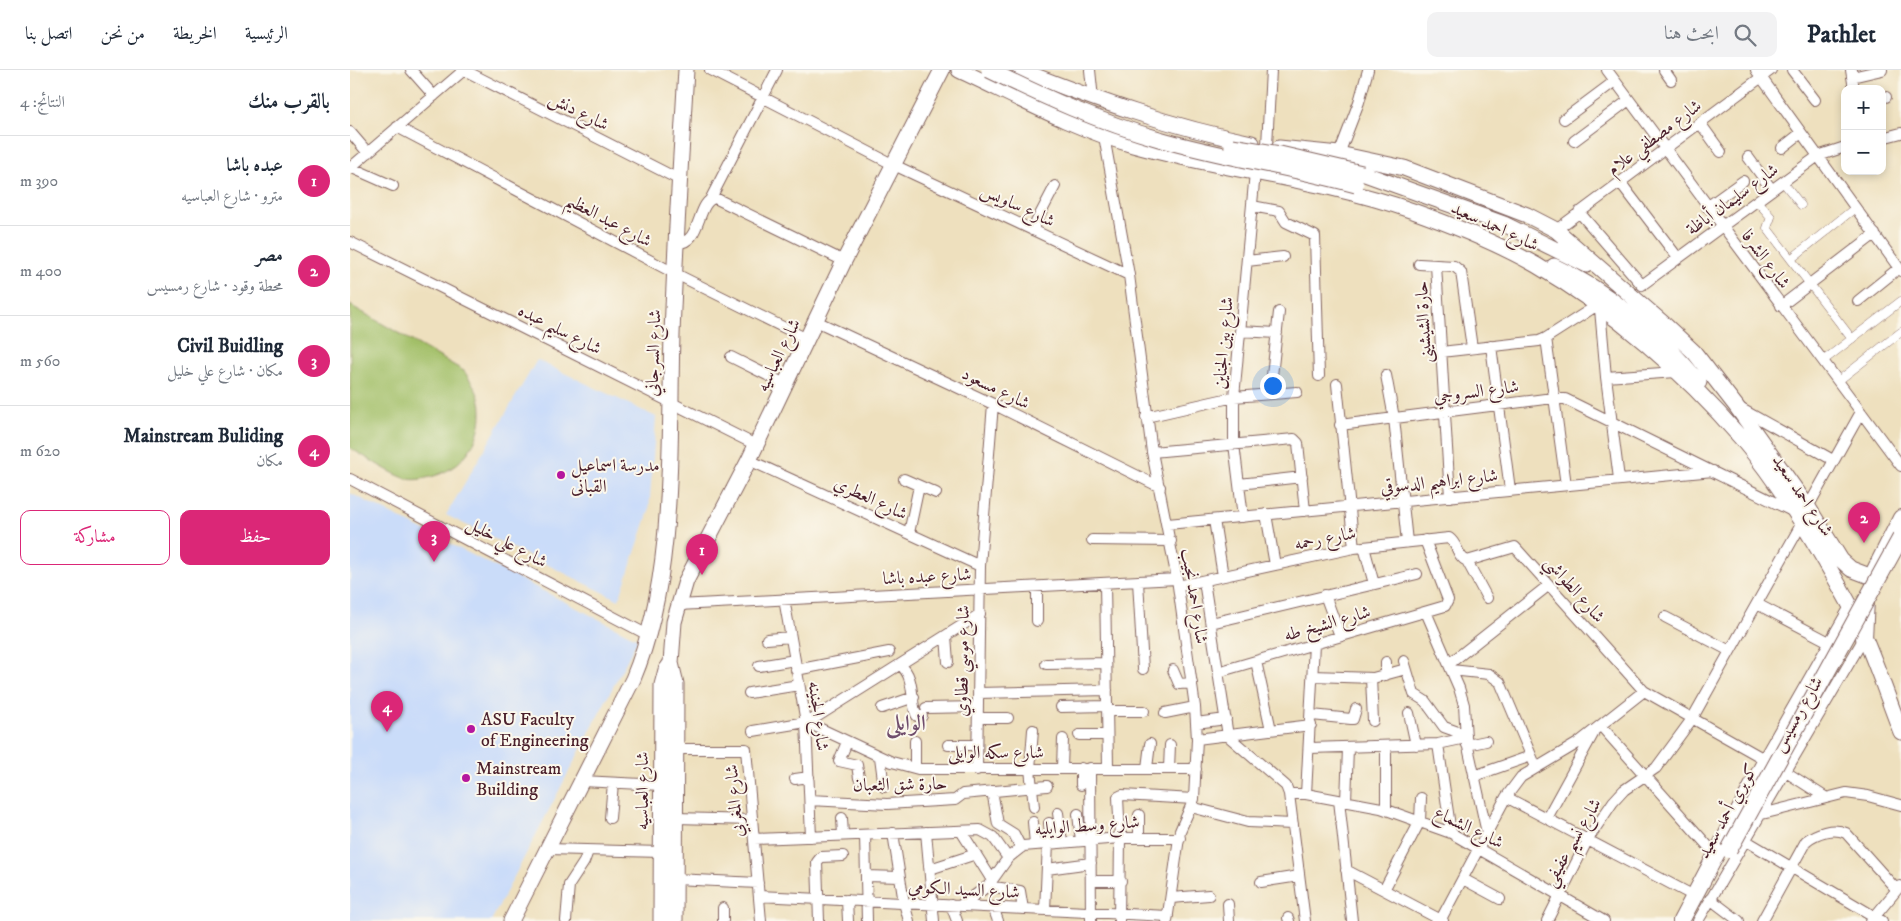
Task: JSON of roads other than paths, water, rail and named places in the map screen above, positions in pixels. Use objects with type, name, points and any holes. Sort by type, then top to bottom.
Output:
[{"type":"main road","name":"شارع السرجاني","points":[[512,921],[633,679],[648,635],[655,603],[668,507],[674,273],[686,70]]},
{"type":"main road","name":"شارع العباسيه","points":[[675,921],[676,684],[671,663],[677,609],[686,581],[749,460],[844,261],[942,70]]},
{"type":"main road","name":"شارع احمد سعيد","points":[[959,70],[1104,136],[1137,146],[1374,199],[1464,230],[1538,266],[1598,307],[1676,372],[1743,440],[1801,514],[1841,560],[1851,569],[1872,577]]},
{"type":"main road","points":[[989,70],[1052,100],[1129,130],[1189,147],[1303,171],[1359,179],[1558,268],[1599,293],[1638,322],[1677,357],[1712,397],[1743,440]]},
{"type":"main road","points":[[1005,91],[996,78],[997,74],[1002,70],[1056,95],[1107,115],[1205,141],[1280,154],[1504,224],[1610,277]]},
{"type":"main road","name":"شارع احمد سعيد","points":[[1020,70],[1093,99],[1183,127],[1270,146],[1339,154],[1404,168],[1527,215],[1556,230],[1680,338],[1707,367],[1736,406],[1801,514],[1852,609],[1901,732]]},
{"type":"main road","points":[[1257,173],[1264,167],[1267,160],[1266,151],[1270,146]]},
{"type":"main road","points":[[1270,146],[1272,165],[1283,178]]},
{"type":"main road","points":[[1864,638],[1864,607],[1872,577],[1901,518]]},
{"type":"main road","name":"كوبري أحمد سعيد","points":[[1691,921],[1722,852],[1901,537]]},
{"type":"main road","points":[[655,603],[656,610],[661,615],[668,617],[677,609]]},
{"type":"main road","name":"شارع رمسيس","points":[[1681,921],[1702,898],[1766,760],[1852,609]]},
{"type":"main road","name":"شارع العباسيه","points":[[661,921],[662,685],[666,670],[671,663]]},
{"type":"street","points":[[411,70],[434,96]]},
{"type":"street","points":[[392,186],[350,168],[464,70]]},
{"type":"street","name":"شارع دنش","points":[[464,70],[680,180]]},
{"type":"street","name":"شارع ساويس","points":[[710,70],[726,73],[764,97],[894,165],[1129,275]]},
{"type":"street","points":[[676,244],[684,243],[691,238],[777,70]]},
{"type":"street","points":[[1090,70],[1093,99]]},
{"type":"street","points":[[1270,146],[1271,70]]},
{"type":"street","points":[[1339,154],[1359,102],[1368,70]]},
{"type":"street","name":"شارع الشرفا","points":[[1607,70],[1707,208],[1901,466]]},
{"type":"street","points":[[1664,70],[1671,80]]},
{"type":"street","name":"شارع مصطفي علام","points":[[1556,230],[1700,123],[1758,74],[1771,70]]},
{"type":"street","points":[[1792,70],[1815,100]]},
{"type":"street","points":[[1852,74],[1882,70]]},
{"type":"street","points":[[1758,74],[1900,269],[1858,301]]},
{"type":"street","points":[[1564,119],[1615,81]]},
{"type":"street","points":[[1574,141],[1629,100]]},
{"type":"street","points":[[1700,123],[1721,152]]},
{"type":"street","name":"شارع عبد العظيم","points":[[397,127],[674,273],[807,339]]},
{"type":"street","points":[[350,132],[368,153]]},
{"type":"street","points":[[1782,148],[1801,133]]},
{"type":"street","points":[[1886,137],[1901,133]]},
{"type":"street","name":"شارع احمد نجيب","points":[[1104,136],[1129,275],[1146,417],[1171,541],[1196,707],[1196,769],[1192,803],[1182,826],[1168,918]]},
{"type":"street","name":"شارع سليمان أباظة","points":[[1579,212],[1642,285],[1818,156],[1841,148]]},
{"type":"street","points":[[1748,157],[1772,190]]},
{"type":"street","name":"شارع بين الجناين","points":[[1243,517],[1234,444],[1234,397],[1252,206],[1257,173]]},
{"type":"street","points":[[1707,208],[1743,181]]},
{"type":"street","points":[[1620,182],[1678,258]]},
{"type":"street","points":[[1783,182],[1801,205]]},
{"type":"street","points":[[1032,230],[1055,186]]},
{"type":"street","points":[[711,198],[715,198],[844,261]]},
{"type":"street","points":[[1757,201],[1771,217],[1767,228],[1852,339]]},
{"type":"street","points":[[1252,206],[1279,211],[1286,222],[1315,236],[1319,376]]},
{"type":"street","points":[[1791,260],[1855,208]]},
{"type":"street","points":[[1781,306],[1874,234]]},
{"type":"street","name":"شارع سليم عبده","points":[[350,242],[756,445]]},
{"type":"street","points":[[1247,260],[1282,257]]},
{"type":"street","points":[[1420,264],[1454,266],[1461,272],[1472,348]]},
{"type":"street","name":"حارة الشيشينى","points":[[1436,265],[1450,497]]},
{"type":"street","points":[[1823,361],[1901,301]]},
{"type":"street","points":[[1441,352],[1546,338],[1598,307],[1619,479]]},
{"type":"street","points":[[1270,394],[1279,312]]},
{"type":"street","name":"شارع مسعود","points":[[816,321],[993,404],[1160,487]]},
{"type":"street","points":[[1240,330],[1277,333]]},
{"type":"street","points":[[1838,381],[1901,332]]},
{"type":"street","points":[[1546,338],[1566,485]]},
{"type":"street","points":[[1491,346],[1510,490]]},
{"type":"street","points":[[731,357],[785,384]]},
{"type":"street","points":[[1606,377],[1676,372]]},
{"type":"street","points":[[1386,375],[1394,418],[1407,542]]},
{"type":"street","points":[[1337,384],[1348,506],[1359,548],[1374,584]]},
{"type":"street","points":[[1146,417],[1234,397],[1297,392]]},
{"type":"street","name":"شارع السروجي","points":[[1340,425],[1554,398],[1565,399],[1612,420],[1801,514]]},
{"type":"street","name":"شارع موسي قطاوي","points":[[977,770],[980,566],[993,404]]},
{"type":"street","points":[[1736,406],[1833,460]]},
{"type":"street","name":"شارع نسيم عفيفي","points":[[1546,921],[1588,839],[1613,802],[1624,790],[1646,776],[1668,754],[1692,719],[1757,604],[1801,514],[1861,412]]},
{"type":"street","points":[[1152,452],[1294,439],[1298,442],[1305,510]]},
{"type":"street","name":"شارع العطري","points":[[749,460],[980,566]]},
{"type":"street","name":"شارع ابراهيم الدسوقي","points":[[1168,524],[1713,471]]},
{"type":"street","points":[[1239,484],[1302,476]]},
{"type":"street","name":"شارع علي خليل","points":[[350,479],[648,635]]},
{"type":"street","points":[[904,479],[936,493]]},
{"type":"street","points":[[909,533],[919,486]]},
{"type":"street","points":[[1266,514],[1275,565]]},
{"type":"street","points":[[1214,520],[1223,576]]},
{"type":"street","name":"شارع رحمه","points":[[1178,582],[1204,581],[1359,548],[1449,538],[1454,543],[1461,557],[1467,561]]},
{"type":"street","points":[[1092,540],[1171,541]]},
{"type":"street","name":"شارع الشيخ طه","points":[[1218,672],[1445,606],[1448,600],[1425,540]]},
{"type":"street","name":"شارع الطواشي","points":[[1467,561],[1516,547],[1644,691],[1766,760]]},
{"type":"street","points":[[1467,561],[1487,598]]},
{"type":"street","points":[[1211,623],[1418,574]]},
{"type":"street","points":[[1138,581],[1143,669]]},
{"type":"street","name":"شارع عبده باشا","points":[[677,609],[784,599],[1138,581],[1178,582]]},
{"type":"street","points":[[1204,581],[1228,736],[1281,781],[1288,794],[1305,921]]},
{"type":"street","points":[[1105,583],[1108,767]]},
{"type":"street","points":[[1450,667],[1550,585]]},
{"type":"street","points":[[1037,587],[1038,621]]},
{"type":"street","points":[[1325,596],[1340,636]]},
{"type":"street","name":"شارع الجنينه","points":[[784,599],[806,722],[811,837]]},
{"type":"street","points":[[1757,604],[1833,644]]},
{"type":"street","points":[[1426,612],[1464,705],[1466,739],[1487,833]]},
{"type":"street","points":[[753,731],[806,722],[980,614]]},
{"type":"street","points":[[1664,617],[1730,651]]},
{"type":"street","points":[[946,636],[948,662]]},
{"type":"street","points":[[767,639],[790,637]]},
{"type":"street","name":"شارع رمسيس","points":[[1698,921],[1702,898],[1762,814],[1864,638]]},
{"type":"street","points":[[1306,794],[1312,720],[1314,644]]},
{"type":"street","points":[[759,666],[795,665],[889,652]]},
{"type":"street","points":[[1256,661],[1271,730]]},
{"type":"street","points":[[1386,662],[1386,675]]},
{"type":"street","points":[[1046,664],[1106,663]]},
{"type":"street","points":[[900,665],[906,672],[914,697],[915,713],[917,716],[924,712],[978,713],[1008,718]]},
{"type":"street","points":[[1313,676],[1371,678],[1386,675],[1405,665],[1414,694],[1425,701],[1444,727],[1466,739]]},
{"type":"street","points":[[1450,667],[1496,677],[1503,688],[1536,767]]},
{"type":"street","points":[[1173,670],[1179,684],[1192,683]]},
{"type":"street","points":[[1371,678],[1373,722]]},
{"type":"street","points":[[749,694],[799,685]]},
{"type":"street","points":[[978,693],[1107,690]]},
{"type":"street","points":[[1346,870],[1441,921],[1506,797],[1521,777],[1578,744],[1644,691]]},
{"type":"street","points":[[882,708],[914,697]]},
{"type":"street","points":[[1061,707],[1144,711]]},
{"type":"street","points":[[1164,713],[1196,707]]},
{"type":"street","points":[[1197,739],[1271,730],[1312,720],[1353,719],[1356,709]]},
{"type":"street","points":[[1409,713],[1416,745]]},
{"type":"street","points":[[1196,723],[1226,719]]},
{"type":"street","name":"شارع سكه الوايلى","points":[[806,722],[880,757],[914,768],[977,770],[1108,767],[1196,769]]},
{"type":"street","points":[[1598,728],[1722,852]]},
{"type":"street","points":[[1547,818],[1598,728]]},
{"type":"street","points":[[1033,730],[1030,769],[1034,807]]},
{"type":"street","points":[[1079,735],[1108,735]]},
{"type":"street","points":[[1062,768],[1063,739]]},
{"type":"street","points":[[1310,748],[1386,747],[1438,744],[1466,739],[1486,740]]},
{"type":"street","points":[[914,768],[915,741]]},
{"type":"street","points":[[847,742],[839,766],[858,765],[859,778]]},
{"type":"street","points":[[1147,768],[1150,744]]},
{"type":"street","points":[[1438,744],[1451,833]]},
{"type":"street","points":[[948,745],[977,746]]},
{"type":"street","points":[[1169,768],[1170,745]]},
{"type":"street","points":[[1386,747],[1386,810]]},
{"type":"street","name":"شارع المغربي","points":[[676,750],[745,748],[761,921]]},
{"type":"street","points":[[1348,748],[1342,801],[1346,870],[1352,921]]},
{"type":"street","points":[[1474,776],[1531,756]]},
{"type":"street","points":[[880,757],[884,787]]},
{"type":"street","points":[[1081,785],[1086,768]]},
{"type":"street","points":[[1086,768],[1092,841],[1091,916]]},
{"type":"street","points":[[1786,772],[1824,797]]},
{"type":"street","points":[[795,779],[809,776]]},
{"type":"street","points":[[582,781],[661,785]]},
{"type":"street","points":[[610,818],[613,783]]},
{"type":"street","name":"حارة شق الثعبان","points":[[810,800],[887,804],[955,800],[963,794],[1047,786]]},
{"type":"street","points":[[992,791],[998,824],[1014,834],[1021,848]]},
{"type":"street","points":[[1762,814],[1824,797],[1854,793],[1901,805]]},
{"type":"street","name":"شارع الشماع","points":[[1288,794],[1306,794],[1386,810],[1451,833],[1604,921]]},
{"type":"street","points":[[1119,917],[1121,881],[1120,838],[1116,800],[1119,796],[1192,803],[1248,822],[1292,824]]},
{"type":"street","points":[[1506,797],[1702,898],[1740,921]]},
{"type":"street","points":[[1384,890],[1420,821],[1421,798]]},
{"type":"street","points":[[1058,813],[1062,842]]},
{"type":"street","points":[[1078,814],[1080,841]]},
{"type":"street","points":[[1139,815],[1139,838]]},
{"type":"street","points":[[676,818],[752,820]]},
{"type":"street","points":[[842,818],[843,836]]},
{"type":"street","points":[[1033,822],[1035,844]]},
{"type":"street","points":[[1045,910],[1049,823]]},
{"type":"street","points":[[754,839],[980,830],[989,833],[1008,858]]},
{"type":"street","points":[[1745,840],[1792,867],[1876,920],[1899,887],[1852,838],[1839,830],[1812,836],[1801,848],[1792,867],[1762,921]]},
{"type":"street","points":[[960,831],[976,854],[990,883],[1018,890],[1022,893],[1023,909]]},
{"type":"street","points":[[926,832],[934,903],[934,921]]},
{"type":"street","points":[[893,833],[904,903],[909,921]]},
{"type":"street","points":[[865,835],[867,921]]},
{"type":"street","name":"شارع وسط الوايليه","points":[[954,903],[990,883],[1008,858],[1021,848],[1035,844],[1120,838],[1180,838]]},
{"type":"street","points":[[548,849],[661,852]]},
{"type":"street","points":[[566,921],[569,885],[581,868],[588,851]]},
{"type":"street","points":[[930,869],[976,854]]},
{"type":"street","points":[[819,921],[818,860],[821,857],[844,856]]},
{"type":"street","points":[[1047,869],[1092,863]]},
{"type":"street","points":[[866,876],[900,877]]},
{"type":"street","points":[[1261,882],[1299,876]]},
{"type":"street","points":[[1463,878],[1500,899]]},
{"type":"street","points":[[676,879],[758,883]]},
{"type":"street","points":[[1091,881],[1121,881]]},
{"type":"street","points":[[1170,898],[1209,895]]},
{"type":"street","name":"شارع السيد الكومي","points":[[759,896],[904,903],[954,903],[1045,910],[1091,916],[1168,918]]},
{"type":"street","points":[[848,900],[848,921]]},
{"type":"street","points":[[954,903],[957,921]]},
{"type":"street","points":[[1228,904],[1229,921]]},
{"type":"street","points":[[993,907],[998,921]]},
{"type":"street","points":[[723,908],[723,921]]},
{"type":"place","name":"مدرسة اسماعيل القبانى","points":[[561,475]]},
{"type":"place","name":"مصر","points":[[1864,543]]},
{"type":"place","name":"Civil Buidling","points":[[434,562]]},
{"type":"place","name":"عبده باشا","points":[[702,575]]},
{"type":"place","name":"ASU Faculty of Engineering","points":[[471,729]]},
{"type":"place","name":"Mainstream Buliding","points":[[387,732]]},
{"type":"place","name":"Mainstream Building","points":[[466,778]]},
{"type":"district","name":"الوايلى","points":[[906,722]]}]
